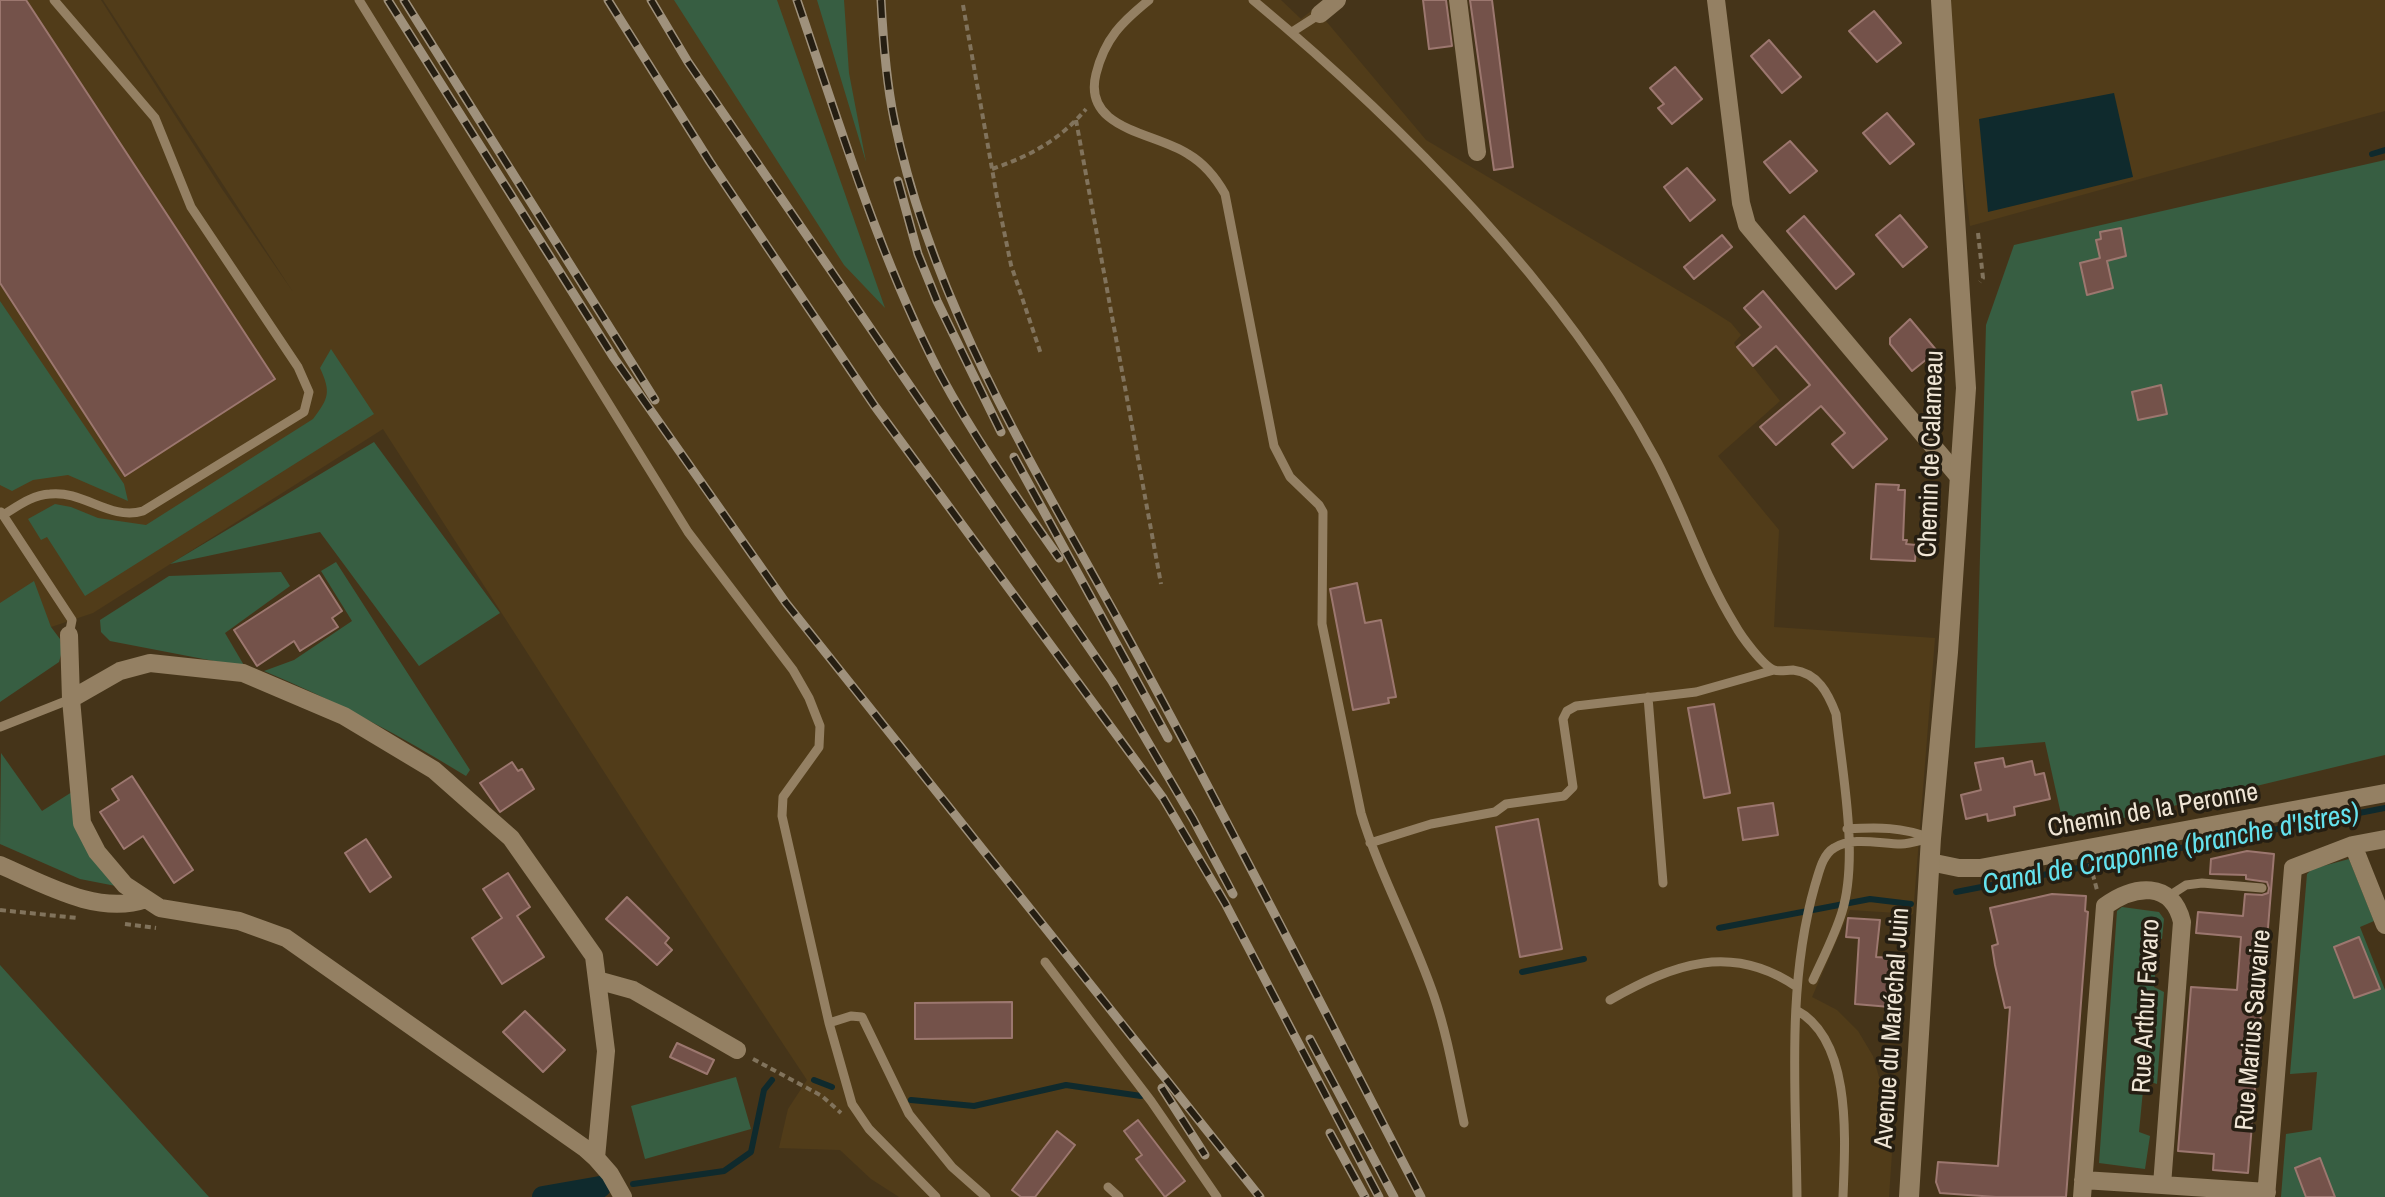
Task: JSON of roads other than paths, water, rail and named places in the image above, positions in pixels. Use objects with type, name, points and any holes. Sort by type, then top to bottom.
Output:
[{"type":"main road","name":"Chemin de Calameau","points":[[1930,862],[1966,388],[1941,0]]},
{"type":"main road","name":"Avenue du Maréchal Juin","points":[[1910,1187],[1930,862]]},
{"type":"main road","points":[[1910,1187],[1921,1197]]},
{"type":"street","points":[[1320,14],[1337,0]]},
{"type":"street","points":[[1458,0],[1477,152]]},
{"type":"street","points":[[1716,0],[1741,203],[1747,225],[1959,477]]},
{"type":"street","points":[[69,635],[71,699],[82,823],[97,852],[125,885],[160,908],[239,921],[286,938],[586,1149],[610,1174],[623,1197]]},
{"type":"street","points":[[71,699],[120,671],[150,663],[243,673],[344,716],[434,770],[511,838],[594,956],[606,1051],[596,1158]]},
{"type":"street","name":"Chemin de la Peronne","points":[[1930,862],[1959,868],[1980,868],[2385,793]]},
{"type":"street","points":[[2385,839],[2353,845],[2385,925]]},
{"type":"street","name":"Rue Marius Sauvaire","points":[[2267,1194],[2293,868],[2353,845]]},
{"type":"street","points":[[0,865],[74,897],[129,905],[146,899]]},
{"type":"street","name":"Rue Arthur Favaro","points":[[2083,1188],[2105,906],[2120,896],[2139,891],[2156,891],[2169,896],[2178,907],[2182,922],[2162,1185]]},
{"type":"street","points":[[597,980],[633,990],[737,1050]]},
{"type":"street","points":[[2083,1188],[2162,1185],[2267,1194]]},
{"type":"lane","points":[[54,0],[155,118],[191,207],[298,367],[309,392],[304,412],[143,511],[129,516],[72,496],[52,493],[32,498],[1,513],[72,620],[69,635]]},
{"type":"lane","points":[[359,0],[688,532],[793,670],[809,698],[820,726],[819,747],[783,797],[782,816],[829,1023],[852,1104],[869,1129],[936,1197]]},
{"type":"lane","points":[[1149,0],[1124,20],[1107,45],[1093,84],[1095,98],[1106,115],[1124,128],[1187,152],[1217,180],[1225,194],[1274,446],[1290,477],[1323,512],[1322,624],[1361,813],[1370,843],[1434,997],[1464,1123]]},
{"type":"lane","points":[[1253,0],[1292,32],[1426,159],[1498,237],[1560,314],[1609,381],[1655,457],[1720,599],[1736,627],[1754,651],[1774,670]]},
{"type":"lane","points":[[1292,32],[1320,14]]},
{"type":"lane","points":[[1370,843],[1431,824],[1495,812],[1506,804],[1564,796],[1573,787],[1563,719],[1567,711],[1576,706],[1696,692],[1774,670],[1805,672],[1818,681],[1829,696],[1836,714],[1849,843],[1842,912],[1813,980]]},
{"type":"lane","points":[[1648,697],[1663,883]]},
{"type":"lane","points":[[0,727],[71,699]]},
{"type":"lane","points":[[1847,829],[1906,829],[1931,838]]},
{"type":"lane","points":[[1797,1197],[1797,987],[1807,919],[1826,857],[1834,848],[1849,843],[1905,844],[1931,838]]},
{"type":"lane","points":[[2169,896],[2186,885],[2202,883],[2262,888]]},
{"type":"lane","points":[[1610,1000],[1652,977],[1694,965],[1739,961],[1777,973],[1797,987]]},
{"type":"lane","points":[[1045,962],[1159,1111],[1217,1197]]},
{"type":"lane","points":[[1796,1010],[1809,1017],[1826,1043],[1842,1085],[1845,1135],[1843,1197]]},
{"type":"lane","points":[[829,1023],[851,1016],[862,1017],[909,1114],[952,1167],[986,1197]]},
{"type":"lane","points":[[1108,1187],[1119,1197]]},
{"type":"water","points":[[2114,93],[2133,177],[1988,212],[1979,119]]},
{"type":"waterway","points":[[2372,154],[2385,150]]},
{"type":"waterway","name":"Canal de Craponne (branche d'Istres)","points":[[1956,892],[2385,808]]},
{"type":"waterway","name":"Canal de Craponne (branche d'Istres)","points":[[1719,928],[1870,899],[1911,904]]},
{"type":"waterway","name":"Canal de Craponne (branche d'Istres)","points":[[1522,972],[1584,959]]},
{"type":"waterway","name":"Canal de Craponne (branche d'Istres)","points":[[633,1184],[724,1171],[751,1152],[764,1090],[772,1080]]},
{"type":"waterway","name":"Canal de Craponne (branche d'Istres)","points":[[814,1080],[832,1087]]},
{"type":"waterway","name":"Canal de Craponne (branche d'Istres)","points":[[911,1100],[974,1106],[1066,1085],[1141,1096]]},
{"type":"waterway","name":"Canal de Craponne (branche d'Istres)","points":[[543,1197],[600,1187]]},
{"type":"railway","points":[[388,0],[614,358],[786,603],[1260,1197]]},
{"type":"railway","points":[[404,0],[655,400]]},
{"type":"railway","points":[[608,0],[710,162],[874,405],[1163,798],[1225,903],[1379,1197]]},
{"type":"railway","points":[[651,0],[688,62],[1112,681],[1233,894]]},
{"type":"railway","points":[[797,0],[879,237],[918,329],[967,422],[1059,558]]},
{"type":"railway","points":[[881,0],[885,60],[894,119],[913,192],[937,264],[966,333],[1034,468],[1179,733],[1421,1197]]},
{"type":"railway","points":[[898,181],[918,254],[937,301],[1001,432]]},
{"type":"railway","points":[[1014,457],[1168,738]]},
{"type":"railway","points":[[1310,1039],[1394,1197]]},
{"type":"railway","points":[[1162,1088],[1205,1155]]},
{"type":"railway","points":[[1330,1133],[1365,1197]]}]
